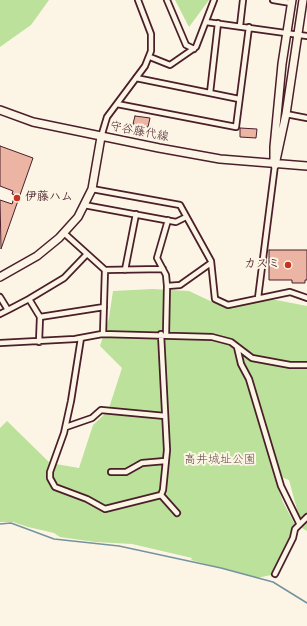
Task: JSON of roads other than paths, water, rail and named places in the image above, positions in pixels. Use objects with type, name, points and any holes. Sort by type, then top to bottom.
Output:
[{"type":"street","points":[[0,110],[33,122],[101,137],[107,117],[150,57],[152,34],[138,0]]},
{"type":"street","points":[[167,0],[186,45],[194,49]]},
{"type":"street","points":[[150,57],[170,65],[194,49],[214,0]]},
{"type":"street","points":[[240,26],[243,0]]},
{"type":"street","points":[[273,0],[292,2],[274,147],[275,165]]},
{"type":"street","points":[[258,298],[275,165],[286,114],[304,2]]},
{"type":"street","points":[[206,22],[307,36]]},
{"type":"street","points":[[210,93],[218,23]]},
{"type":"street","points":[[117,104],[236,127],[249,27]]},
{"type":"street","points":[[136,78],[239,99]]},
{"type":"street","points":[[286,114],[307,118]]},
{"type":"street","name":"守谷藤代線","points":[[0,277],[37,256],[64,233],[78,216],[92,189],[101,137],[220,159],[275,165],[307,166]]},
{"type":"street","points":[[92,189],[180,205],[211,263],[215,299],[228,305],[290,292],[307,298]]},
{"type":"street","points":[[84,205],[176,222],[186,217]]},
{"type":"street","points":[[125,270],[136,214]]},
{"type":"street","points":[[161,495],[163,490],[167,450],[164,334],[167,286],[163,269],[157,258],[168,220]]},
{"type":"street","points":[[64,233],[105,270],[163,269]]},
{"type":"street","points":[[0,314],[64,278],[87,254]]},
{"type":"street","points":[[167,286],[180,285],[211,263]]},
{"type":"street","points":[[103,334],[105,270]]},
{"type":"street","points":[[0,297],[8,310]]},
{"type":"street","points":[[29,299],[40,317],[40,342]]},
{"type":"street","points":[[40,317],[104,307]]},
{"type":"street","points":[[0,343],[40,342],[103,334],[164,334],[212,337],[231,342],[252,358],[290,365],[307,365]]},
{"type":"street","points":[[81,338],[66,427],[50,472],[51,481],[55,486],[88,499],[105,509],[161,495]]},
{"type":"street","points":[[237,347],[242,364],[249,379],[281,486],[299,523]]},
{"type":"street","points":[[66,427],[92,418],[101,410],[165,416]]},
{"type":"street","points":[[111,472],[126,472],[142,463],[165,460]]},
{"type":"street","points":[[161,495],[176,513]]},
{"type":"street","points":[[275,574],[299,523],[307,517]]},
{"type":"waterway","points":[[0,524],[11,523],[54,539],[119,546],[221,568],[273,582],[307,603]]},
{"type":"place","name":"伊藤ハム","points":[[17,198]]},
{"type":"place","name":"カスミ","points":[[288,265]]},
{"type":"park label","name":"高井城址公園","points":[[220,461]]}]
